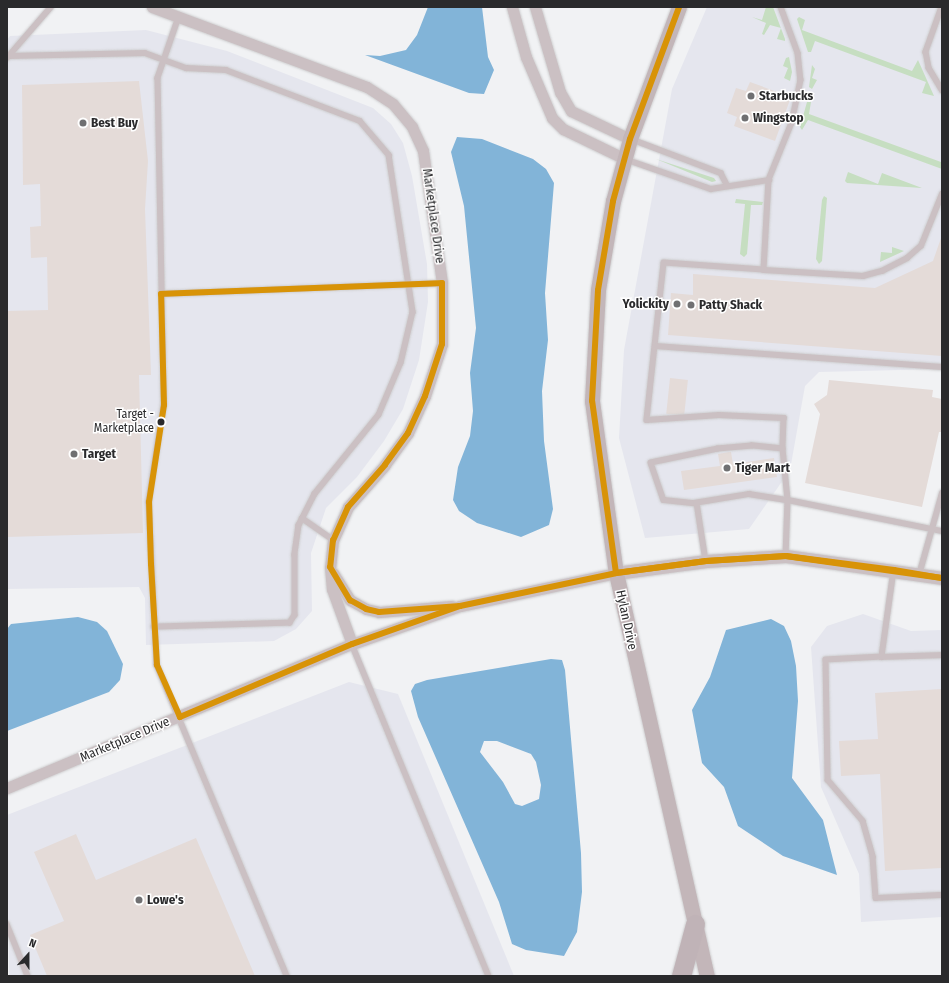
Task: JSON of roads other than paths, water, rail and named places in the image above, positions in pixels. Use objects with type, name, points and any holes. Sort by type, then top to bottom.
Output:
[{"type":"highway","points":[[681,976],[695,924]]},
{"type":"main road","name":"Hylan Drive","points":[[679,7],[630,139],[613,201],[598,290],[592,401],[616,573],[707,976]]},
{"type":"street","name":"Marketplace Drive","points":[[152,7],[367,88],[393,104],[412,127],[423,151],[442,283],[442,344],[425,396],[408,433],[385,465],[348,507],[333,540],[330,567],[332,589],[352,644]]},
{"type":"street","points":[[512,7],[526,56],[552,118],[562,129],[624,159]]},
{"type":"street","points":[[535,7],[560,92],[571,111],[630,139]]},
{"type":"street","name":"Marketplace Drive","points":[[7,788],[352,644],[460,606],[616,573],[706,561],[786,556],[894,570],[942,578]]},
{"type":"street","name":"Marketplace Drive","points":[[330,567],[350,600],[366,609],[379,612],[460,606]]},
{"type":"lane","points":[[8,58],[51,7]]},
{"type":"lane","points":[[764,270],[769,180],[792,123],[801,80],[798,53],[781,7]]},
{"type":"lane","points":[[942,7],[926,52],[929,68],[942,90]]},
{"type":"lane","points":[[179,17],[158,78],[157,109],[164,405],[149,502],[157,665],[288,976]]},
{"type":"lane","points":[[8,58],[145,53],[186,68],[226,70],[360,121],[389,155],[412,312],[411,318],[401,364],[379,415],[315,494],[302,518],[295,555],[295,615],[290,623],[154,626]]},
{"type":"lane","points":[[630,139],[721,173],[728,184]]},
{"type":"lane","points":[[624,159],[711,189],[728,184],[769,180]]},
{"type":"lane","points":[[786,556],[788,500],[783,450],[784,418],[719,415],[648,420],[664,263],[863,276],[882,271],[907,258],[921,246],[942,194]]},
{"type":"lane","points":[[162,294],[407,286],[442,283]]},
{"type":"lane","points":[[655,346],[942,367]]},
{"type":"lane","points":[[783,450],[752,446],[718,449],[651,463],[664,500],[697,503],[749,494],[788,500],[942,532]]},
{"type":"lane","points":[[919,574],[940,507],[942,493]]},
{"type":"lane","points":[[697,503],[706,561]]},
{"type":"lane","points":[[302,518],[333,540]]},
{"type":"lane","points":[[882,657],[894,570]]},
{"type":"lane","points":[[352,644],[489,976]]},
{"type":"lane","points":[[942,655],[826,660],[828,780],[863,821],[873,857],[876,898],[942,895]]},
{"type":"lane","points":[[7,924],[28,976]]},
{"type":"water","points":[[428,7],[482,7],[488,57],[494,70],[484,94],[469,93],[365,55],[380,56],[406,50],[417,35]]},
{"type":"water","points":[[457,137],[482,139],[533,159],[546,169],[554,183],[545,293],[548,340],[542,391],[544,441],[553,509],[549,525],[521,537],[477,523],[459,511],[453,500],[458,467],[470,436],[473,411],[470,373],[476,328],[464,206],[451,152]]},
{"type":"water","points":[[78,617],[97,622],[107,631],[123,664],[120,680],[109,692],[7,731],[7,629],[11,624]]},
{"type":"water","points":[[771,619],[784,626],[791,641],[796,666],[798,701],[792,778],[823,820],[837,875],[783,856],[738,826],[724,787],[702,763],[692,710],[710,677],[726,630]]},
{"type":"water","points":[[551,659],[562,660],[565,670],[581,853],[582,892],[577,932],[564,956],[526,950],[512,944],[499,902],[418,717],[411,691],[415,684],[427,680]],"holes":[[[484,741],[497,741],[531,754],[536,762],[541,785],[539,799],[522,806],[515,804],[503,782],[480,752]]]},
{"type":"place","name":"Starbucks","points":[[751,96]]},
{"type":"place","name":"Wingstop","points":[[745,118]]},
{"type":"place","name":"Best Buy","points":[[83,123]]},
{"type":"place","name":"Yolickity","points":[[677,304]]},
{"type":"place","name":"Patty Shack","points":[[691,305]]},
{"type":"place","name":"Target - Marketplace","points":[[161,422]]},
{"type":"place","name":"Target","points":[[74,454]]},
{"type":"place","name":"Tiger Mart","points":[[727,468]]},
{"type":"place","name":"Lowe's","points":[[139,900]]}]
